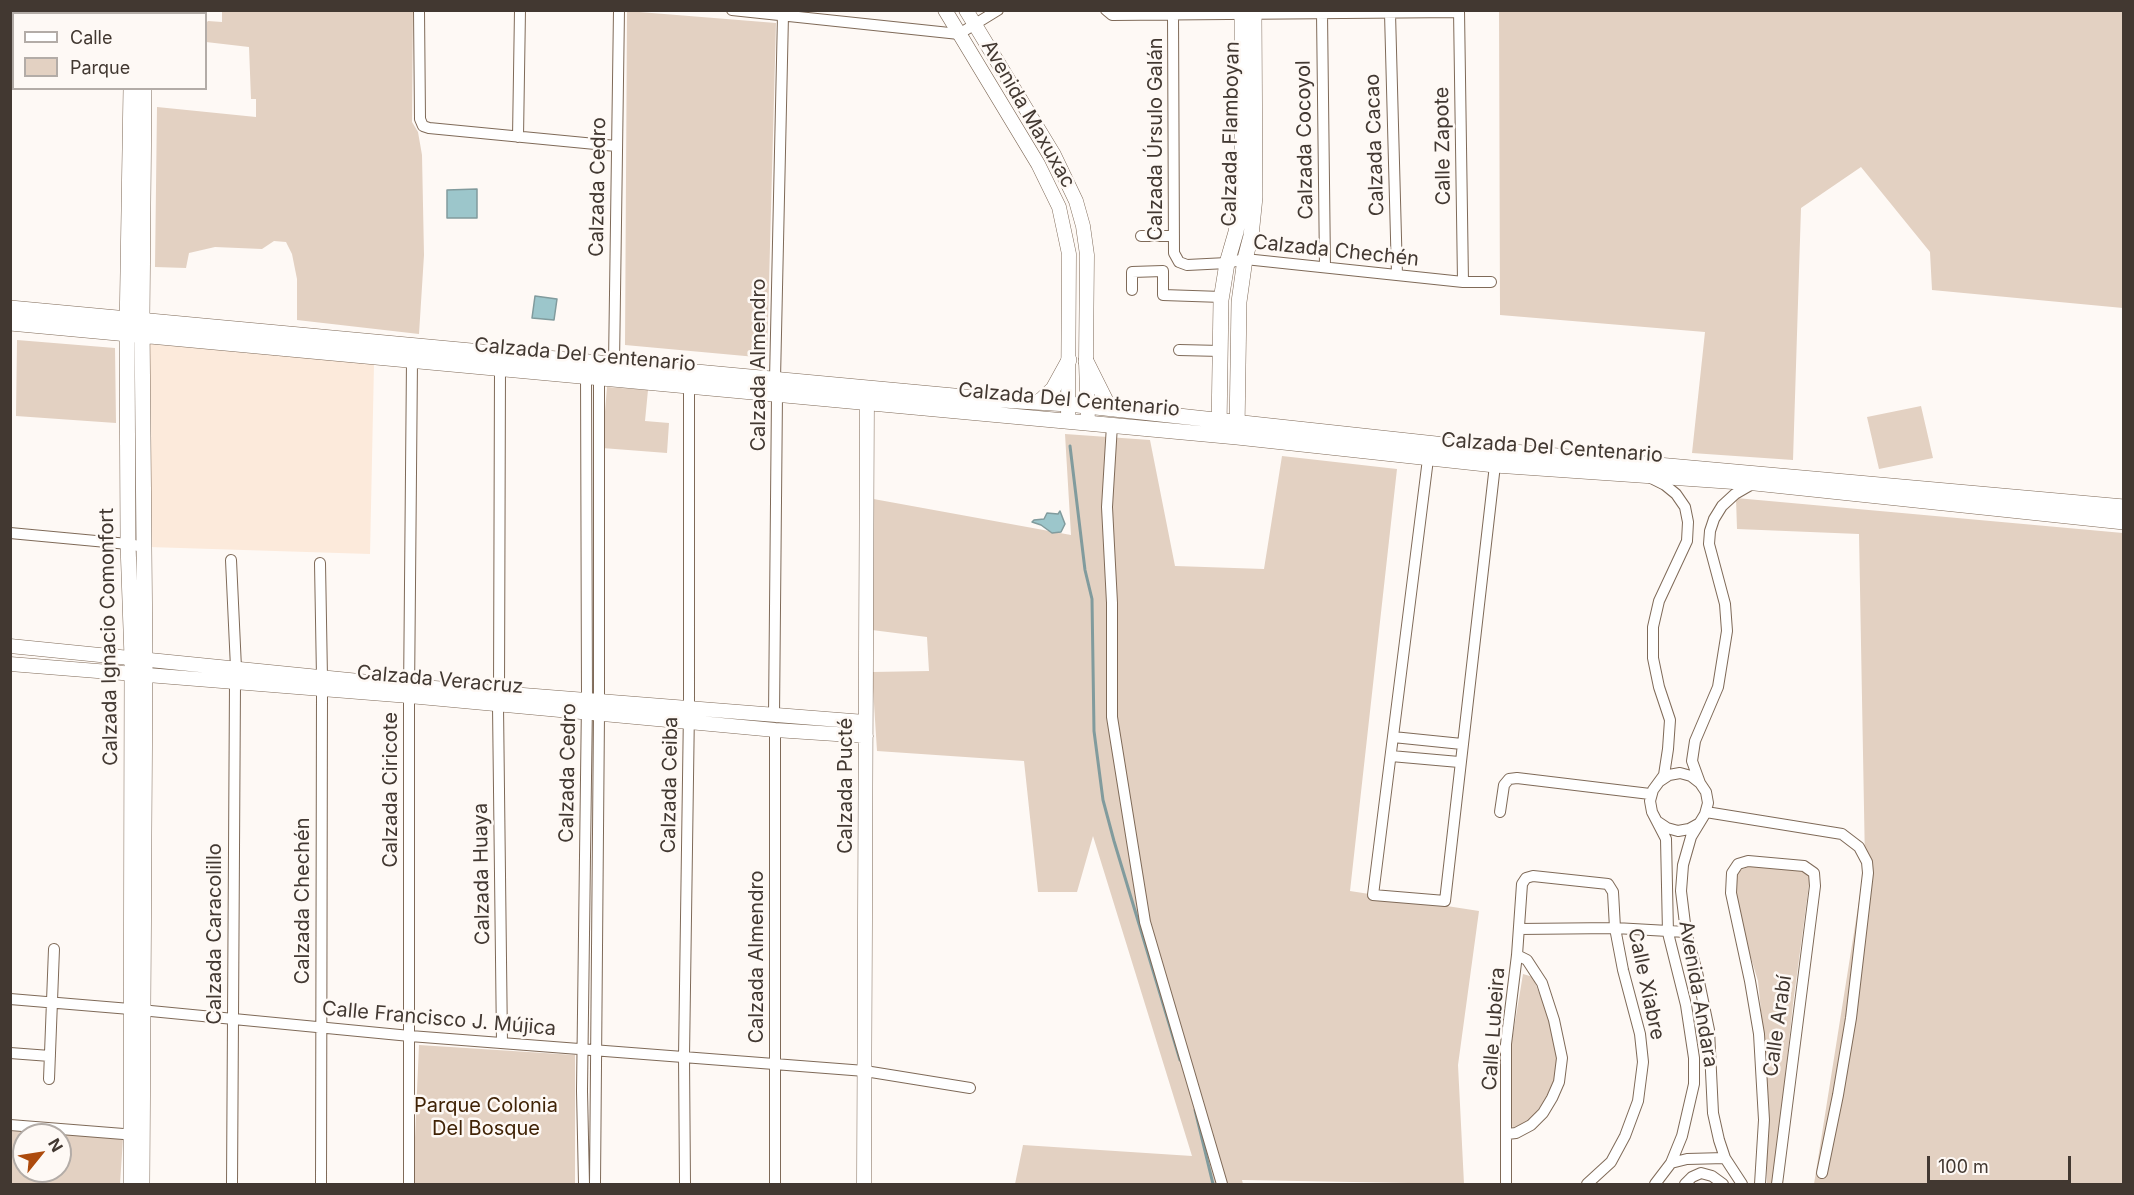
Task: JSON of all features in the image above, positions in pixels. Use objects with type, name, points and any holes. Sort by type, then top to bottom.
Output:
[{"type":"main road","name":"Calzada Flamboyan","points":[[1237,429],[1239,302],[1256,196],[1248,12]]},
{"type":"main road","name":"Calzada Flamboyan","points":[[1219,428],[1222,297],[1242,197],[1248,12]]},
{"type":"main road","name":"Calzada Ignacio Comonfort","points":[[130,1185],[136,1135],[138,666],[131,90]]},
{"type":"main road","name":"Calzada Ignacio Comonfort","points":[[135,327],[144,90]]},
{"type":"main road","name":"Calzada Del Centenario","points":[[10,308],[135,327],[412,360],[500,368],[597,368],[689,386],[776,386]]},
{"type":"main road","name":"Calzada Del Centenario","points":[[10,323],[135,327],[597,368],[867,395],[1088,423],[1237,429],[1491,450],[1785,481],[2124,522]]},
{"type":"main road","points":[[1039,402],[1053,388],[1069,360]]},
{"type":"main road","points":[[1086,361],[1110,409]]},
{"type":"main road","name":"Calzada Del Centenario","points":[[867,395],[1068,404],[1219,428]]},
{"type":"main road","name":"Calzada Del Centenario","points":[[1237,429],[1428,459],[1495,465],[1755,483],[1785,481],[2124,507]]},
{"type":"main road","name":"Calzada Ignacio Comonfort","points":[[136,1135],[142,1185]]},
{"type":"street","points":[[419,10],[420,119],[423,126],[616,146]]},
{"type":"street","points":[[518,137],[520,10]]},
{"type":"street","name":"Calzada Cedro","points":[[584,1185],[582,1049],[593,707],[597,368],[616,146],[619,10]]},
{"type":"street","points":[[732,10],[959,34],[998,10]]},
{"type":"street","name":"Avenida Maxuxac","points":[[945,10],[1050,185],[1059,207],[1069,254],[1068,421]]},
{"type":"street","name":"Avenida Maxuxac","points":[[966,10],[1054,155],[1076,201],[1083,226],[1087,255],[1088,423]]},
{"type":"street","points":[[1106,11],[1112,15],[1459,11]]},
{"type":"street","name":"Calle Zapote","points":[[1459,11],[1463,282]]},
{"type":"street","name":"Calzada Cocoyol","points":[[1322,13],[1325,267]]},
{"type":"street","name":"Calzada Cacao","points":[[1390,13],[1397,275]]},
{"type":"street","name":"Calzada Úrsulo Galán","points":[[1173,14],[1174,253],[1179,262]]},
{"type":"street","name":"Calzada Almendro","points":[[774,716],[776,386],[783,15]]},
{"type":"street","points":[[1141,236],[1174,237]]},
{"type":"street","name":"Calzada Chechén","points":[[1179,262],[1188,265],[1227,263],[1245,259],[1463,282],[1491,282]]},
{"type":"street","points":[[1132,290],[1132,272],[1163,271],[1163,295],[1222,297]]},
{"type":"street","points":[[1069,287],[1087,287]]},
{"type":"street","points":[[1179,350],[1221,351]]},
{"type":"street","name":"Calzada Ciricote","points":[[409,1185],[412,360]]},
{"type":"street","name":"Calzada Huaya","points":[[500,368],[499,699],[502,1042]]},
{"type":"street","name":"Calzada Ceiba","points":[[685,1185],[689,386]]},
{"type":"street","name":"Calzada Pucté","points":[[864,1185],[867,395]]},
{"type":"street","points":[[1112,425],[1107,507],[1112,603],[1112,717],[1145,922],[1222,1185]]},
{"type":"street","points":[[1428,459],[1372,895],[1444,901],[1495,465]]},
{"type":"street","points":[[1500,812],[1504,785],[1509,779],[1517,778],[1650,794],[1664,775],[1670,720],[1659,687],[1653,658],[1653,627],[1663,592],[1687,541],[1688,522],[1685,507],[1676,494],[1648,476]]},
{"type":"street","points":[[1755,483],[1735,494],[1722,506],[1714,519],[1709,544],[1725,604],[1727,631],[1718,687],[1695,741],[1692,761],[1706,792],[1708,803],[1706,812],[1842,834],[1859,847],[1867,862],[1868,873],[1851,1018],[1822,1173]]},
{"type":"street","points":[[10,532],[136,545]]},
{"type":"street","name":"Calzada Caracolillo","points":[[231,560],[235,676],[232,1185]]},
{"type":"street","name":"Calzada Chechén","points":[[320,563],[322,683],[321,1185]]},
{"type":"street","name":"Calzada Veracruz","points":[[10,646],[138,666],[689,716],[776,730],[866,729]]},
{"type":"street","name":"Calzada Veracruz","points":[[10,664],[138,666]]},
{"type":"street","name":"Calzada Cedro","points":[[593,707],[595,1185]]},
{"type":"street","name":"Calzada Veracruz","points":[[689,716],[774,716],[866,729]]},
{"type":"street","name":"Calzada Almendro","points":[[775,1185],[776,730]]},
{"type":"street","points":[[1393,737],[1462,744]]},
{"type":"street","points":[[1391,756],[1459,762]]},
{"type":"street","points":[[1659,781],[1669,775],[1680,773],[1691,776],[1700,783]]},
{"type":"street","name":"Avenida Andara","points":[[1650,794],[1652,812],[1666,839],[1668,933],[1686,1005],[1694,1058],[1694,1084],[1682,1136],[1671,1163],[1655,1185]]},
{"type":"street","name":"Avenida Andara","points":[[1706,812],[1691,837],[1683,865],[1681,891],[1686,932],[1698,972],[1706,1011],[1712,1058],[1713,1113],[1725,1158],[1742,1185]]},
{"type":"street","points":[[1658,822],[1678,831],[1698,824]]},
{"type":"street","name":"Calle Arabí","points":[[1760,1185],[1764,1120],[1760,1044],[1750,981],[1731,893],[1732,873],[1738,864],[1748,861],[1804,866],[1815,873],[1777,1185]]},
{"type":"street","name":"Calle Xiabre","points":[[1526,878],[1533,876],[1608,885],[1613,892],[1615,928],[1630,1004],[1640,1034],[1643,1062],[1638,1101],[1625,1136],[1611,1162],[1587,1185]]},
{"type":"street","name":"Calle Lubeira","points":[[1506,1185],[1506,1044],[1517,955],[1522,884],[1526,878]]},
{"type":"street","points":[[1519,929],[1615,928],[1668,933],[1686,932]]},
{"type":"street","points":[[49,1079],[54,949]]},
{"type":"street","points":[[1507,1134],[1516,1133],[1531,1125],[1543,1113],[1558,1082],[1562,1058],[1554,1020],[1542,983],[1527,960],[1517,955]]},
{"type":"street","name":"Calle Francisco J. Mújica","points":[[10,999],[410,1036],[864,1071],[970,1088]]},
{"type":"street","points":[[10,1053],[50,1056]]},
{"type":"street","points":[[10,1125],[136,1135]]},
{"type":"street","points":[[1671,1163],[1687,1159],[1725,1158]]},
{"type":"street","points":[[1684,1185],[1692,1177],[1701,1173],[1712,1176],[1723,1185]]},
{"type":"shaded area","points":[[150,344],[374,364],[370,554],[149,547]]},
{"type":"green space","points":[[222,11],[413,11],[412,122],[418,132],[422,155],[424,255],[419,334],[297,320],[297,279],[292,254],[286,242],[274,241],[262,249],[215,247],[189,253],[186,268],[155,267],[157,107],[256,117],[256,99],[251,99],[249,47],[207,42],[207,22],[222,22]]},
{"type":"green space","points":[[627,11],[776,23],[767,358],[625,345]]},
{"type":"green space","points":[[1499,11],[2123,11],[2123,308],[1932,290],[1930,252],[1861,167],[1801,208],[1793,460],[1692,453],[1705,332],[1500,315]]},
{"type":"green space","points":[[17,340],[115,348],[116,423],[16,416]]},
{"type":"green space","points":[[607,387],[648,390],[645,421],[669,423],[667,453],[602,448]]},
{"type":"green space","points":[[1921,406],[1933,458],[1879,469],[1867,417]]},
{"type":"green space","points":[[1065,434],[1150,440],[1175,566],[1264,569],[1282,456],[1397,469],[1350,891],[1479,911],[1458,1065],[1464,1184],[1242,1180],[1243,1184],[1015,1184],[1023,1145],[1192,1156],[1093,836],[1077,892],[1038,892],[1024,761],[877,751],[872,672],[929,671],[927,637],[872,630],[868,498],[1071,535]]},
{"type":"green space","points":[[1736,498],[2123,533],[2123,1184],[1814,1184],[1865,863],[1859,534],[1737,529]]},
{"type":"green space","points":[[1751,866],[1803,868],[1810,877],[1793,1004],[1774,1184],[1767,1184],[1766,1061],[1758,981],[1744,935],[1734,883],[1740,870]]},
{"type":"green space","points":[[1523,974],[1533,977],[1550,1021],[1557,1059],[1556,1080],[1548,1095],[1532,1119],[1517,1129],[1511,1126],[1511,1046]]},
{"type":"green space","name":"Parque Colonia Del Bosque","points":[[419,1045],[575,1055],[575,1184],[413,1184]]},
{"type":"green space","points":[[10,1131],[12,1131],[12,1183],[72,1183],[72,1135],[123,1138],[120,1184],[11,1184]]},
{"type":"water","points":[[477,189],[477,218],[447,218],[447,190]]},
{"type":"water","points":[[535,296],[557,299],[554,320],[532,318]]},
{"type":"water","points":[[1060,511],[1065,524],[1061,532],[1052,533],[1032,522],[1044,519],[1047,513],[1058,514]]},
{"type":"waterway","points":[[1070,446],[1085,570],[1092,599],[1094,731],[1103,800],[1180,1060]]},
{"type":"waterway","points":[[1195,1110],[1213,1184]]}]
